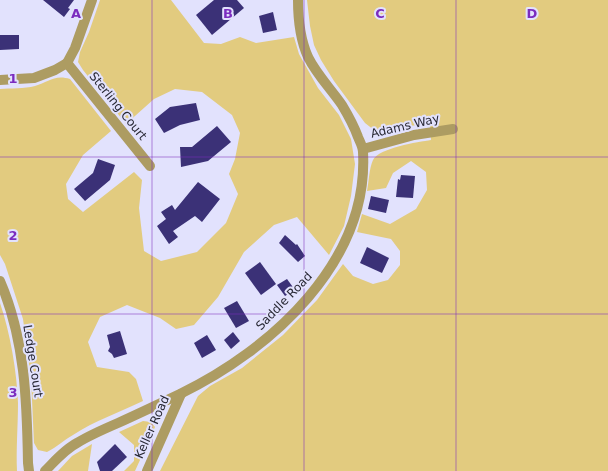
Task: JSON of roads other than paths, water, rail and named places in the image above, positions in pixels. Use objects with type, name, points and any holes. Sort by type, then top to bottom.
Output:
[{"type":"street","points":[[0,80],[34,78],[55,70],[67,63],[75,48],[92,0]]},
{"type":"street","name":"Saddle Road","points":[[46,471],[75,443],[181,394],[226,368],[261,343],[292,315],[322,281],[340,253],[352,225],[360,195],[363,168],[363,149],[343,106],[322,79],[308,57],[301,35],[298,0]]},
{"type":"street","name":"Sterling Court","points":[[67,63],[150,166]]},
{"type":"street","name":"Adams Way","points":[[363,149],[414,135],[453,129]]},
{"type":"street","name":"Ledge Court","points":[[0,281],[7,298],[17,334],[23,366],[27,406],[29,471]]},
{"type":"street","name":"Keller Road","points":[[147,471],[181,394]]}]
